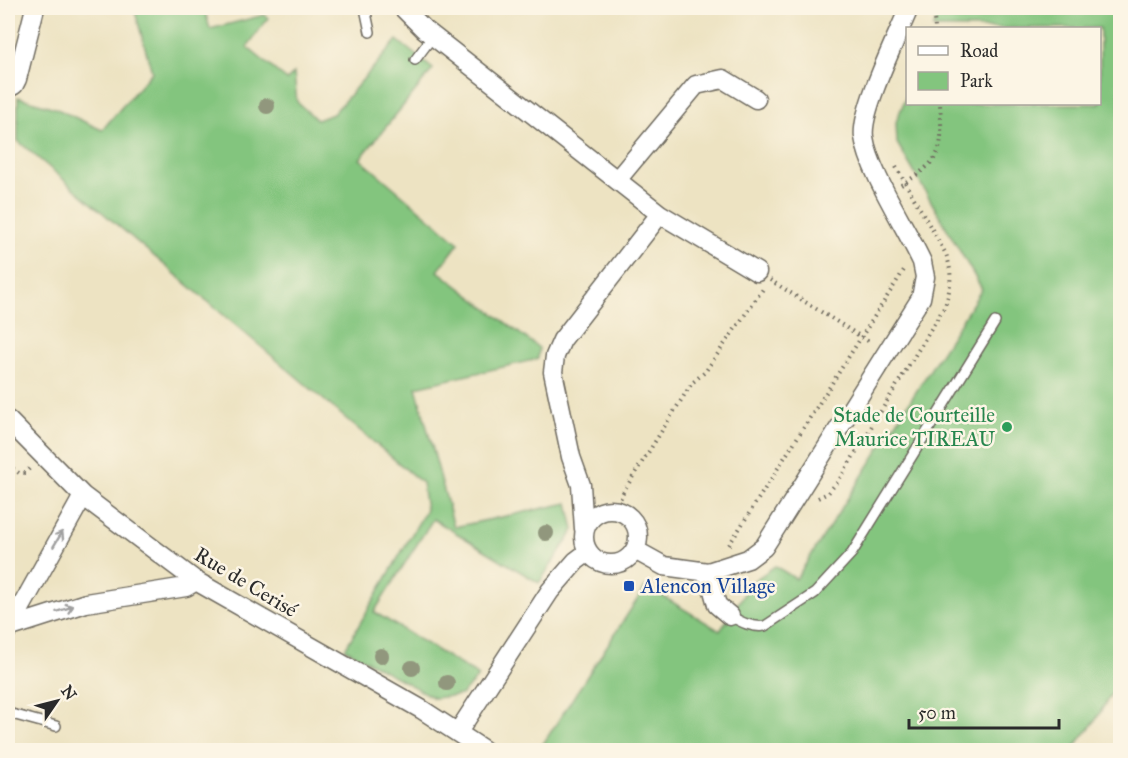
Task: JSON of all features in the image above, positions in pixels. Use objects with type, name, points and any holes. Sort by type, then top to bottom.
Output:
[{"type":"street","points":[[8,88],[14,85],[17,79],[16,40],[35,8]]},
{"type":"street","points":[[403,8],[408,16],[660,214],[763,276]]},
{"type":"street","points":[[635,550],[664,566],[708,572],[748,559],[764,547],[921,298],[925,278],[922,262],[869,159],[863,135],[868,110],[909,8]]},
{"type":"street","points":[[617,180],[696,85],[723,79],[756,99]]},
{"type":"street","points":[[581,485],[612,510],[634,521],[638,531],[635,550],[620,563],[608,564],[597,560],[588,552],[584,541],[581,485],[572,457],[553,372],[555,356],[562,340],[660,214]]},
{"type":"street","name":"Rue de Cerisé","points":[[8,420],[83,496],[196,581],[458,732],[484,750]]},
{"type":"street","points":[[9,627],[83,496]]},
{"type":"street","points":[[584,529],[589,520],[612,510]]},
{"type":"street","points":[[458,732],[550,591],[576,561],[588,552]]},
{"type":"street","points":[[708,572],[717,605],[730,616]]},
{"type":"street","points":[[9,627],[86,603],[186,587],[196,581]]},
{"type":"lane","points":[[365,8],[370,32]]},
{"type":"lane","points":[[415,60],[434,36]]},
{"type":"lane","points":[[730,616],[750,625],[765,626],[815,593],[852,553],[995,322]]},
{"type":"lane","points":[[8,713],[56,726]]},
{"type":"path","points":[[933,8],[935,27]]},
{"type":"path","points":[[888,193],[933,162],[942,142],[940,105]]},
{"type":"path","points":[[729,567],[723,555],[863,338],[905,265]]},
{"type":"path","points":[[612,510],[685,394],[705,372],[763,276],[908,367]]},
{"type":"green space","points":[[134,8],[204,8],[210,29],[264,15],[268,18],[247,47],[287,80],[294,73],[297,102],[317,120],[333,114],[397,40],[433,69],[360,159],[459,243],[438,271],[539,348],[538,359],[416,387],[454,527],[568,503],[574,530],[539,583],[433,519],[374,612],[479,676],[461,695],[434,698],[345,649],[426,510],[422,483],[18,141],[18,97],[55,108],[102,130],[152,72]]},
{"type":"green space","name":"Stade de Courteille Maurice TIREAU","points":[[941,8],[1120,8],[1120,679],[1095,721],[1072,750],[539,750],[646,586],[720,631],[752,582],[775,566],[796,579],[982,289],[897,143],[896,122],[906,97],[906,105],[1101,105],[1101,27],[933,27]]},
{"type":"place","name":"Stade de Courteille Maurice TIREAU","points":[[1007,427]]},
{"type":"place","name":"Alencon Village","points":[[629,586]]}]
